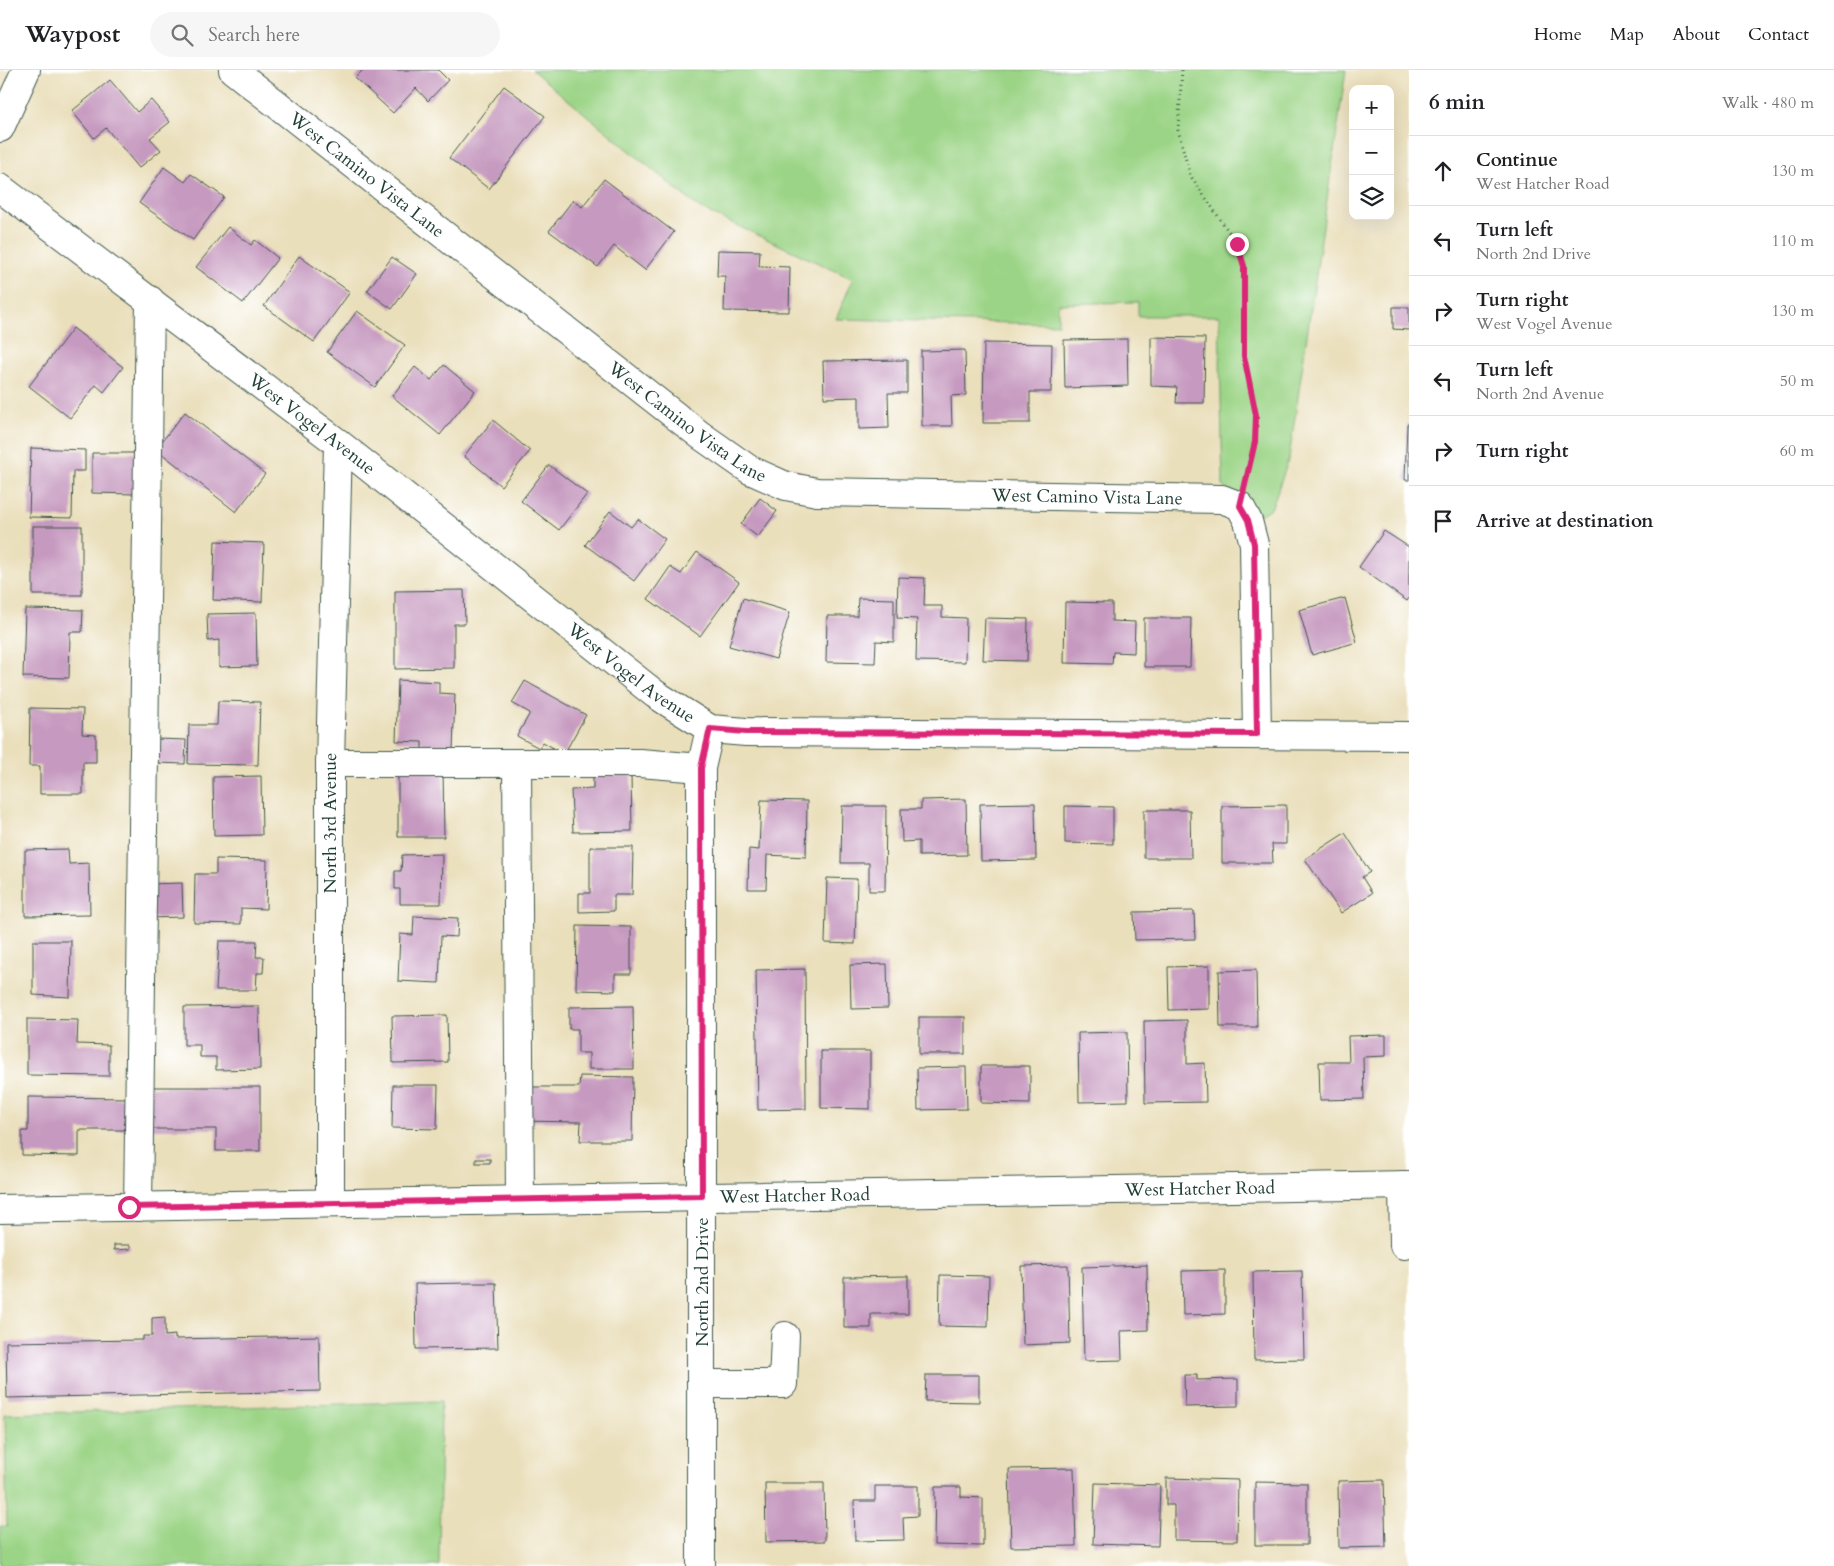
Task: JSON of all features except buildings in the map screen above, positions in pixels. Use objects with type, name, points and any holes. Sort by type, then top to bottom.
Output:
[{"type":"street","points":[[0,128],[26,70]]},
{"type":"street","name":"West Camino Vista Lane","points":[[233,70],[700,435],[750,470],[786,486],[817,492],[890,495],[1222,499],[1240,506]]},
{"type":"street","name":"West Vogel Avenue","points":[[0,188],[338,443],[655,694],[710,729],[746,732],[1409,736]]},
{"type":"street","points":[[138,1207],[150,300]]},
{"type":"street","name":"North 3rd Avenue","points":[[330,1203],[330,762],[338,443]]},
{"type":"street","points":[[1240,506],[1248,520],[1254,544],[1257,734]]},
{"type":"street","name":"North 2nd Drive","points":[[701,1566],[701,768],[710,729]]},
{"type":"street","points":[[330,762],[640,764],[701,768]]},
{"type":"street","points":[[517,763],[520,1200]]},
{"type":"street","points":[[1404,1245],[1406,1185]]},
{"type":"street","name":"West Hatcher Road","points":[[0,1209],[1406,1185]]},
{"type":"street","points":[[702,1384],[783,1384],[785,1336]]},
{"type":"path","points":[[1182,70],[1178,130],[1190,175],[1237,244],[1244,266],[1244,356],[1256,415],[1255,442],[1240,506]]},
{"type":"green space","points":[[532,70],[1346,70],[1289,458],[1272,507],[1260,515],[1223,486],[1219,316],[1138,316],[1138,302],[1058,304],[1058,324],[836,319],[853,279],[699,208]]},
{"type":"green space","points":[[441,1401],[439,1566],[0,1566],[0,1526],[7,1527],[5,1414]]},
{"type":"route","points":[[129,1207],[702,1196],[701,768],[710,729],[746,732],[1257,734],[1254,544],[1248,520],[1240,506],[1255,442],[1256,415],[1244,356],[1244,266],[1237,244]]}]
